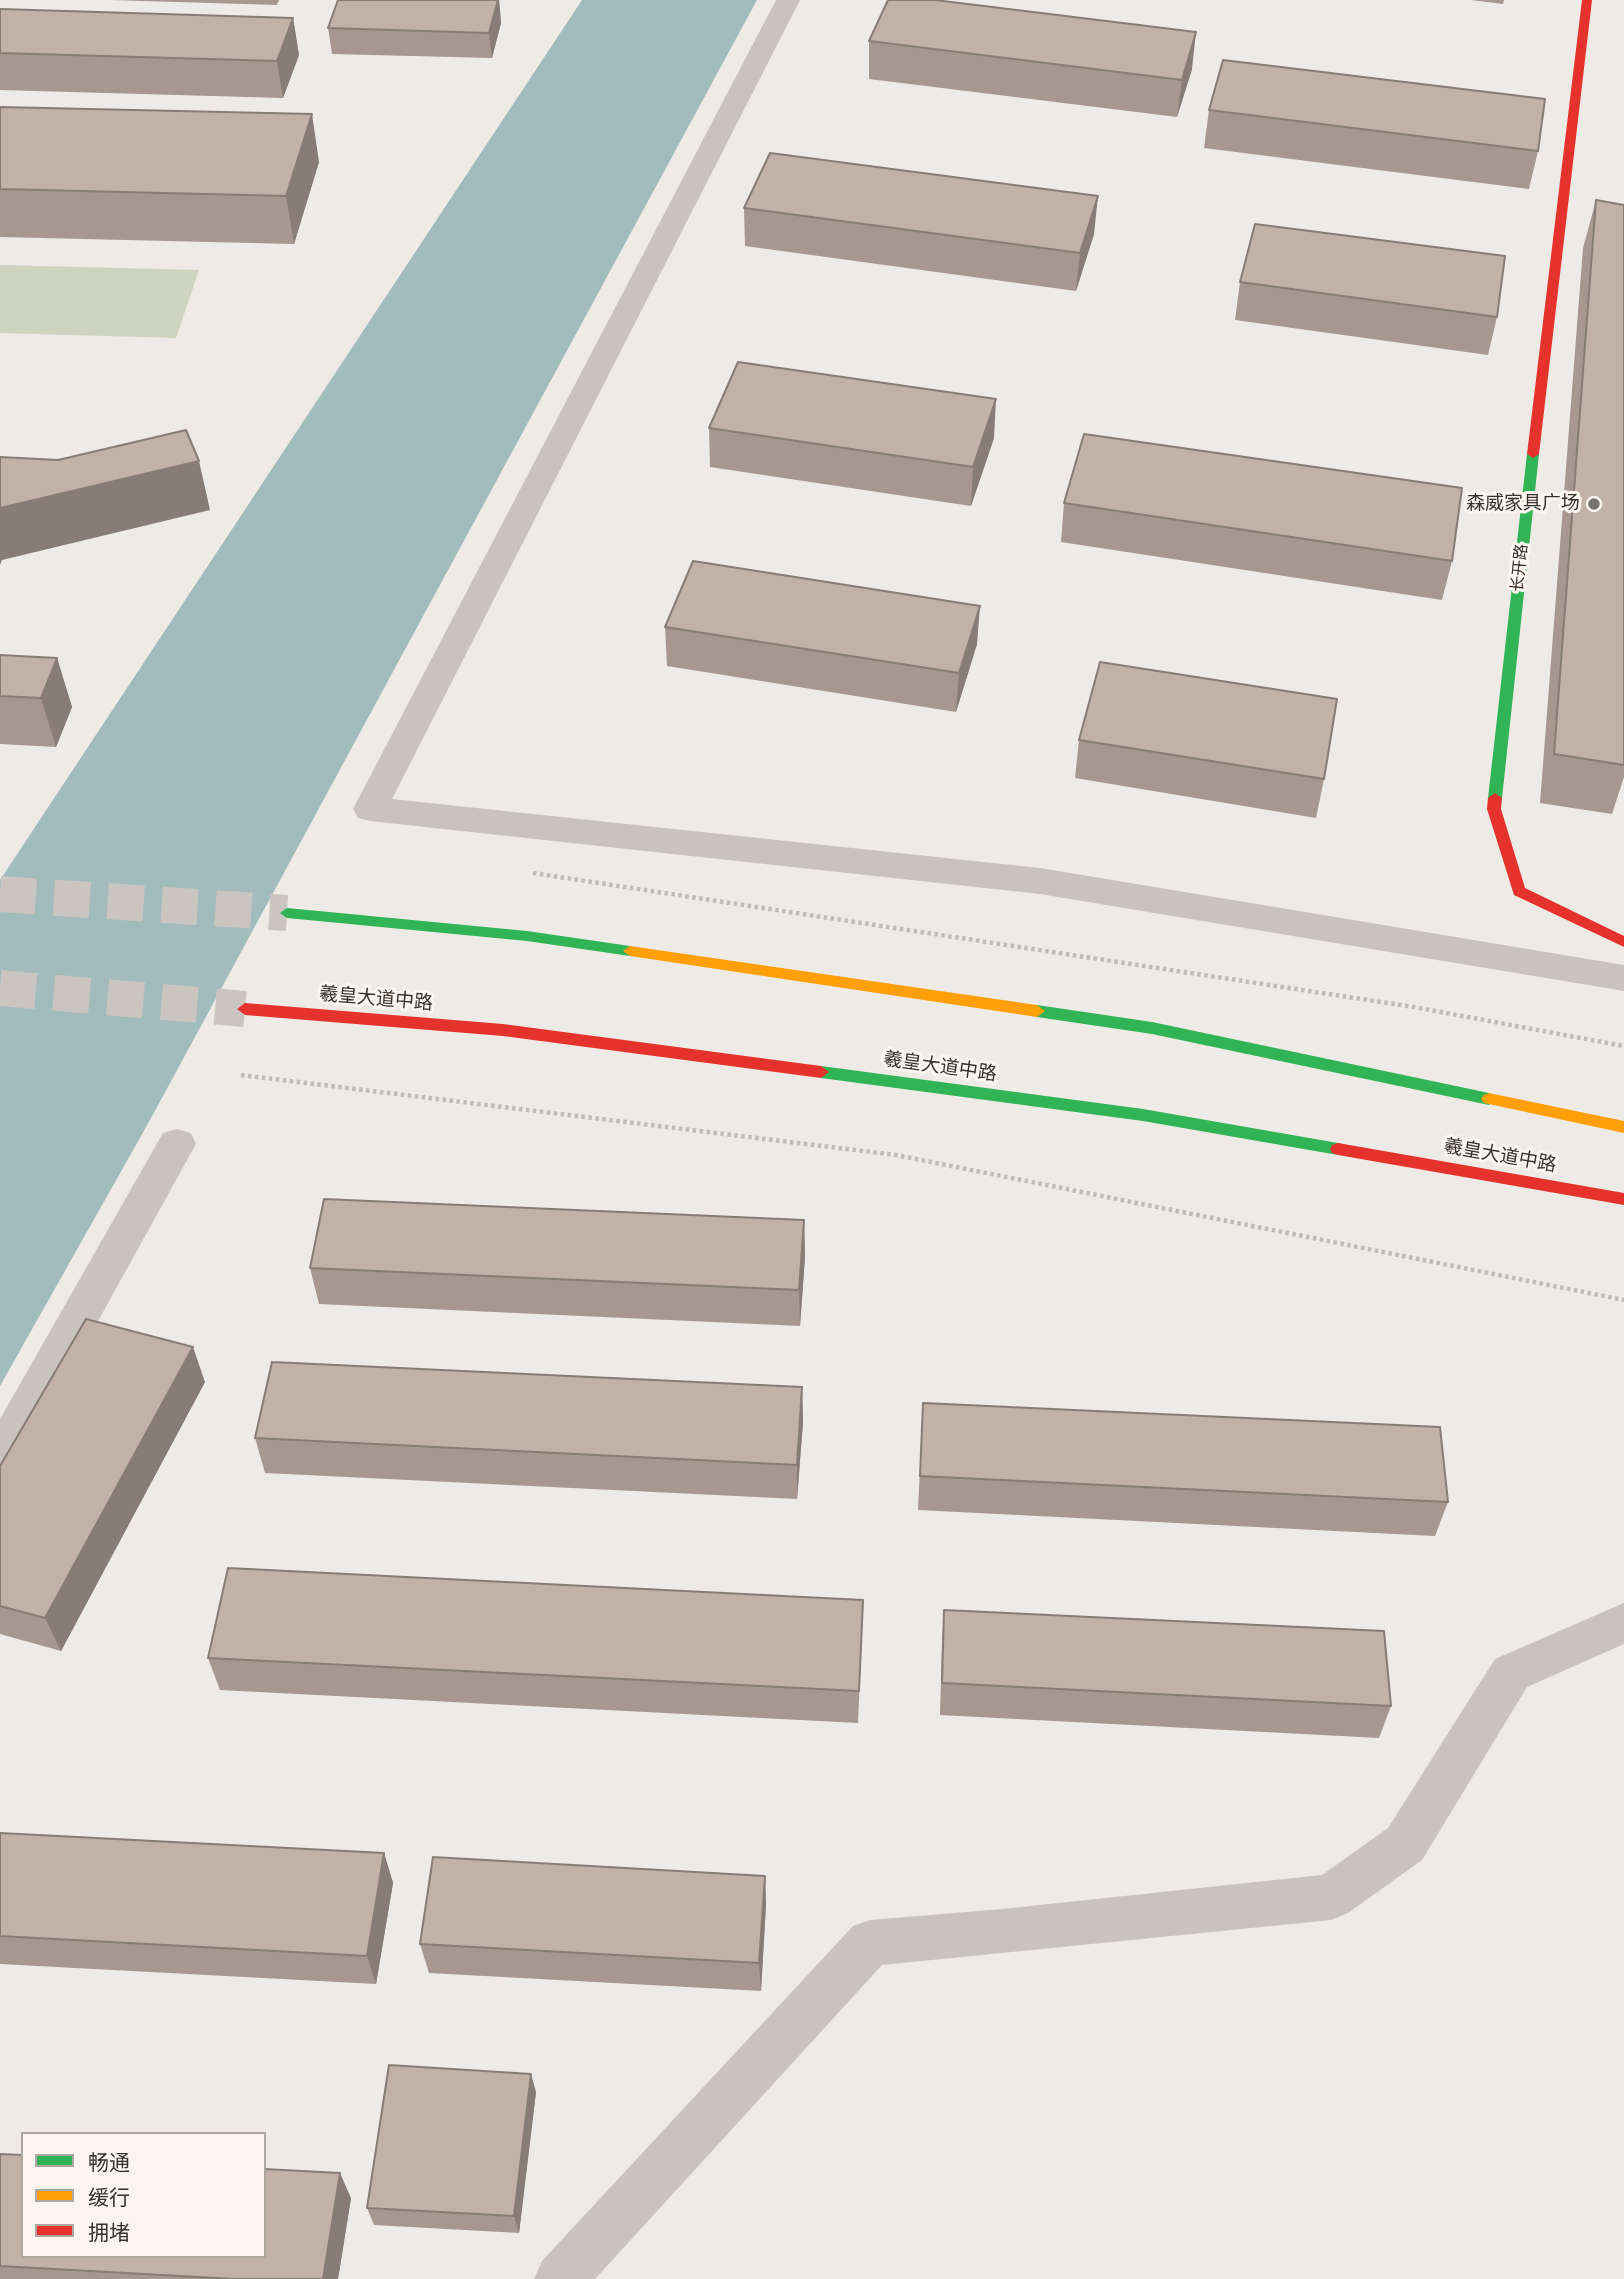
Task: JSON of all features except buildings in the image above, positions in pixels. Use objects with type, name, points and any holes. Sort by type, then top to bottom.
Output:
[{"type":"main road","name":"长开路","points":[[1587,0],[1557,242],[1494,809],[1519,891],[1624,942]]},
{"type":"main road","points":[[287,913],[527,936],[1152,1028],[1624,1127]]},
{"type":"main road","name":"羲皇大道中路","points":[[246,1009],[503,1030],[1143,1115],[1624,1199]]},
{"type":"street","points":[[788,0],[370,809],[1040,881],[1624,978]]},
{"type":"street","points":[[0,1458],[177,1144]]},
{"type":"street","points":[[560,2279],[870,1942],[1002,1932],[1331,1897],[1405,1844],[1511,1673],[1624,1623]]},
{"type":"path","points":[[529,872],[1414,1007],[1624,1046]]},
{"type":"path","points":[[241,1074],[897,1154],[1624,1300]]},
{"type":"green space","points":[[0,265],[199,270],[176,338],[0,333]]},
{"type":"water","points":[[582,0],[757,0],[150,1120],[0,1386],[0,880]]},
{"type":"tunnel","points":[[0,894],[287,913]]},
{"type":"tunnel","points":[[0,988],[245,1009]]},
{"type":"traffic: fast","points":[[1495,798],[1533,454]]},
{"type":"traffic: fast","points":[[287,913],[527,936],[630,951]]},
{"type":"traffic: fast","points":[[1037,1011],[1152,1028],[1489,1099]]},
{"type":"traffic: fast","points":[[821,1072],[1143,1115],[1338,1149]]},
{"type":"traffic: slow","points":[[630,951],[1037,1011]]},
{"type":"traffic: slow","points":[[1489,1099],[1624,1127]]},
{"type":"traffic: jam","points":[[1533,454],[1587,0]]},
{"type":"traffic: jam","points":[[1495,798],[1494,809],[1519,891],[1624,942]]},
{"type":"traffic: jam","points":[[245,1009],[503,1030],[821,1072]]},
{"type":"traffic: jam","points":[[1338,1149],[1624,1199]]},
{"type":"place","name":"森威家具广场","points":[[1594,504]]}]
